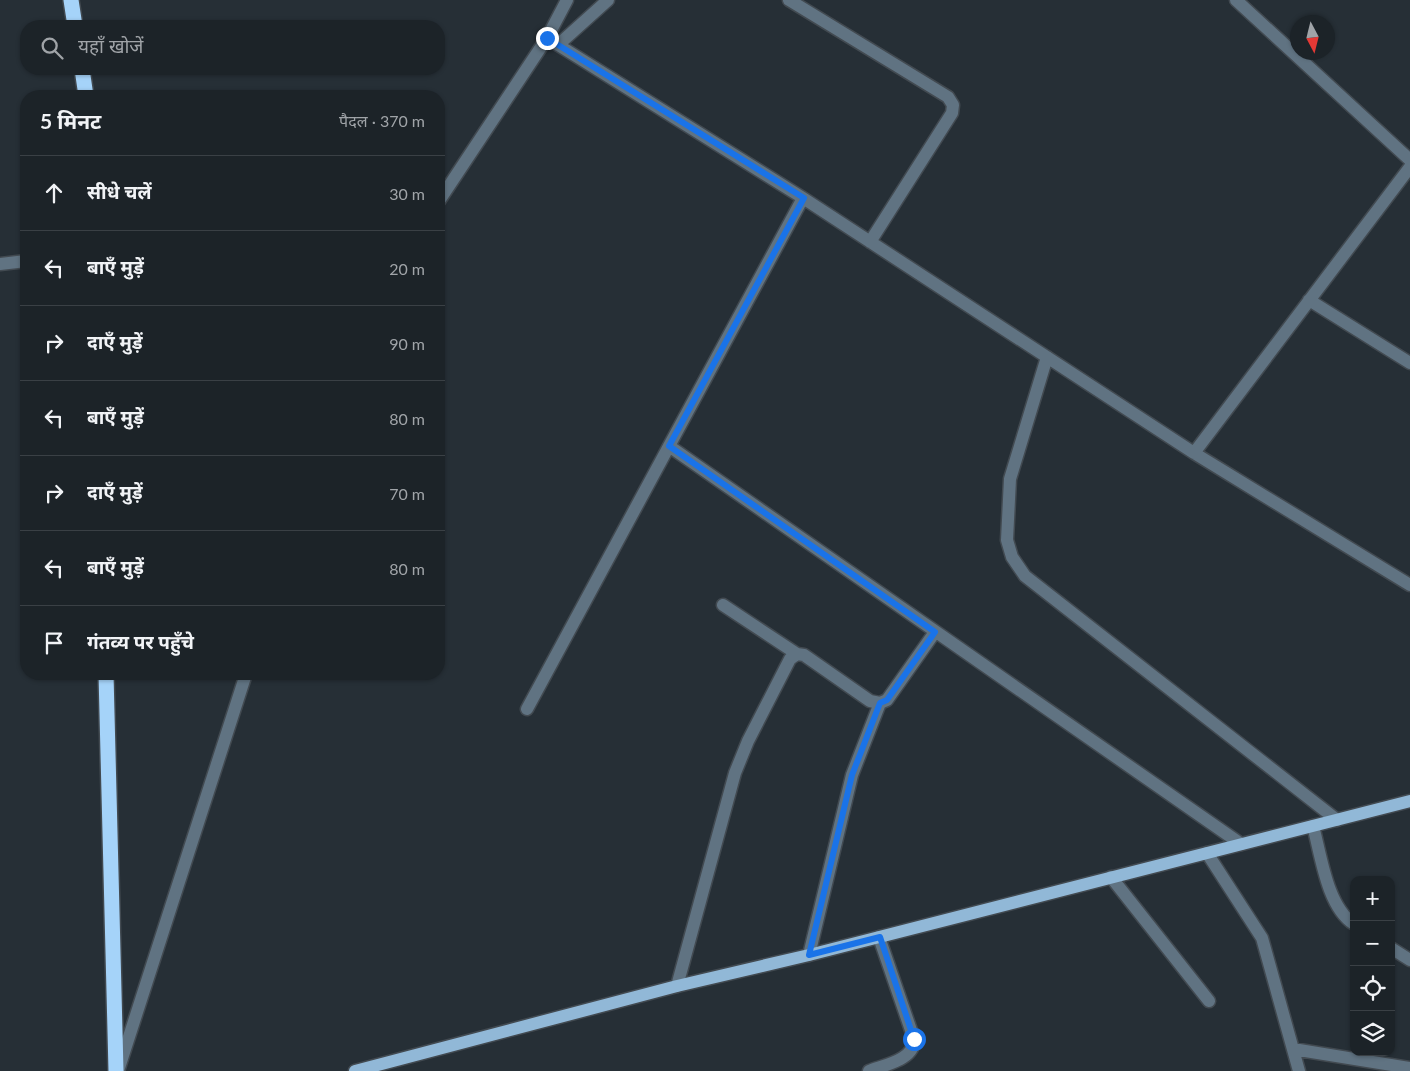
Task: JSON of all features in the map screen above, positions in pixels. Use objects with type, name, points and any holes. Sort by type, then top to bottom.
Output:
[{"type":"highway","points":[[72,0],[74,20]]},
{"type":"highway","points":[[83,75],[85,90]]},
{"type":"highway","points":[[106,680],[117,1071]]},
{"type":"main road","points":[[355,1071],[677,986],[809,955],[1410,801]]},
{"type":"street","points":[[445,192],[547,38],[567,0]]},
{"type":"street","points":[[558,45],[608,0]]},
{"type":"street","points":[[789,0],[948,97],[953,105],[952,113],[870,242]]},
{"type":"street","points":[[1236,0],[1410,160]]},
{"type":"street","points":[[547,38],[804,198],[1194,453],[1410,585]]},
{"type":"street","points":[[1194,453],[1410,167]]},
{"type":"street","points":[[527,709],[804,198]]},
{"type":"street","points":[[0,264],[20,262]]},
{"type":"street","points":[[1309,300],[1410,363]]},
{"type":"street","points":[[1047,357],[1010,479],[1007,540],[1012,557],[1025,576],[1337,820]]},
{"type":"street","points":[[669,446],[1240,844]]},
{"type":"street","points":[[724,605],[797,654],[804,655],[870,701],[880,703],[887,700],[935,632]]},
{"type":"street","points":[[677,986],[735,773],[748,741],[784,669],[790,659],[797,654]]},
{"type":"street","points":[[117,1071],[244,680]]},
{"type":"street","points":[[809,955],[852,775],[880,703]]},
{"type":"street","points":[[1313,826],[1326,878],[1336,905],[1351,921]]},
{"type":"street","points":[[1207,853],[1262,938],[1299,1071]]},
{"type":"street","points":[[1111,877],[1209,1001]]},
{"type":"street","points":[[869,1071],[909,1055],[914,1047],[914,1039],[880,937]]},
{"type":"street","points":[[1395,951],[1410,960]]},
{"type":"street","points":[[1293,1049],[1410,1068]]},
{"type":"route","points":[[547,38],[804,198],[669,446],[935,632],[887,700],[880,703],[860,751],[852,775],[809,955],[880,937],[914,1039]]}]
